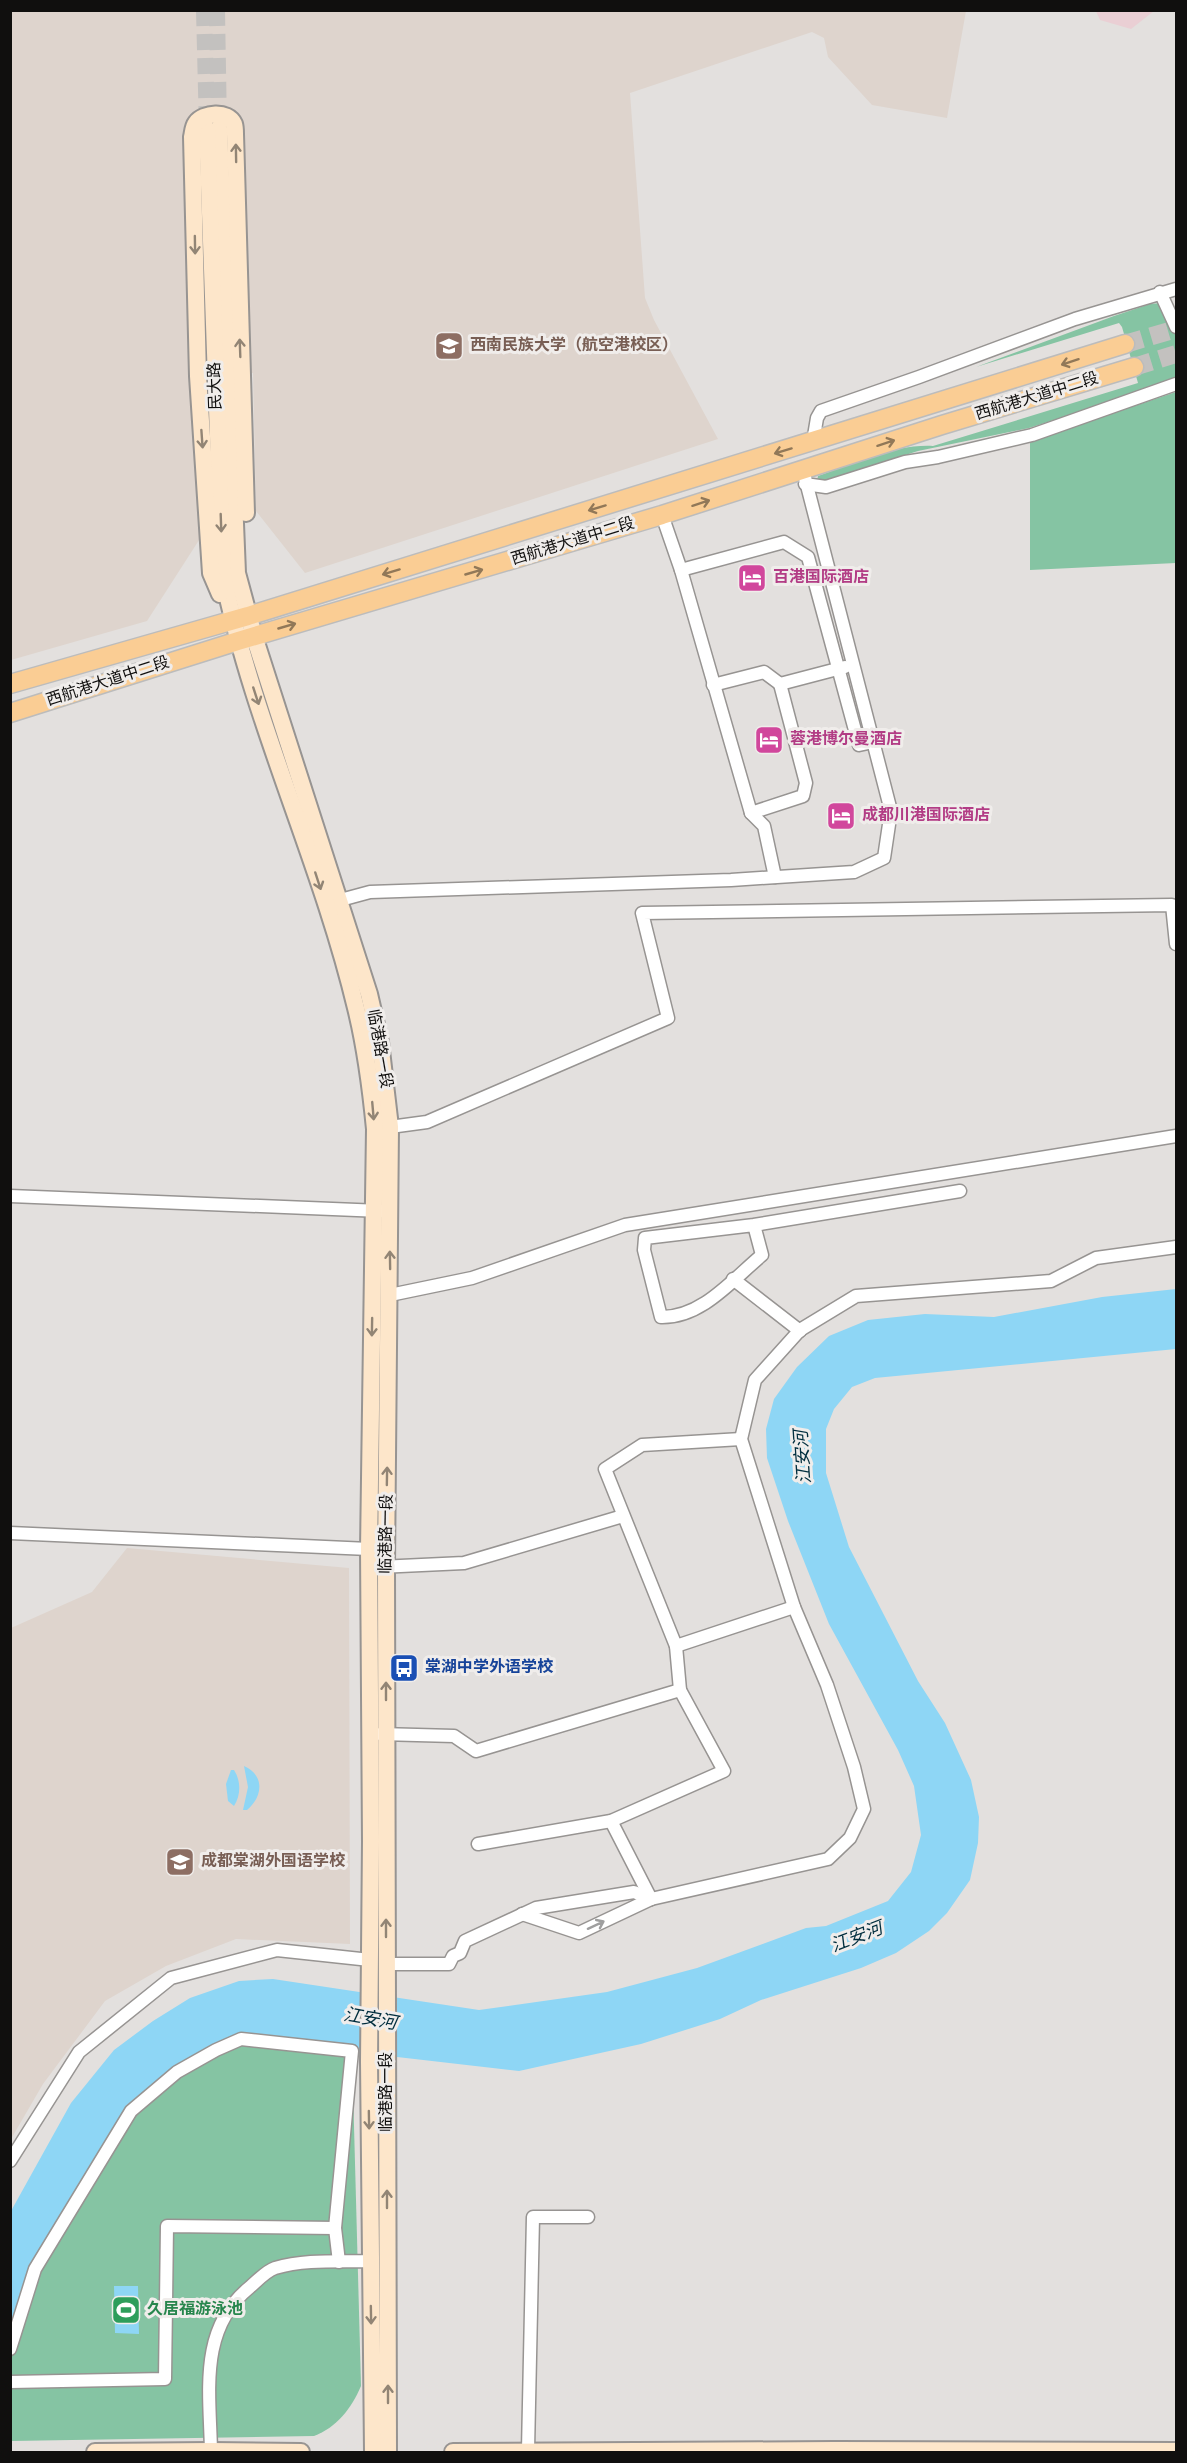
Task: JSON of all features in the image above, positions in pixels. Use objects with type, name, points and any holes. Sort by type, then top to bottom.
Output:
[{"type":"main road","points":[[216,115],[230,119],[234,124],[235,134],[240,618],[211,573],[198,376],[192,137],[196,122],[201,118],[216,115]]},
{"type":"main road","name":"民大路","points":[[213,129],[237,573],[240,618],[246,638]]},
{"type":"main road","points":[[10,684],[240,618],[1125,344]]},
{"type":"main road","name":"西航港大道中二段","points":[[10,713],[246,638],[662,516],[804,477],[942,425],[1134,367]]},
{"type":"main road","name":"临港路一段","points":[[246,638],[333,902],[374,1013],[387,1095],[390,1127],[381,1211],[369,1549],[378,1567],[387,1734],[378,1962]]},
{"type":"main road","name":"临港路一段","points":[[333,902],[369,1072],[390,1295],[369,1734],[378,1962],[378,1985],[369,2062],[373,2452]]},
{"type":"main road","name":"临港路一段","points":[[378,1985],[387,2062],[388,2452]]},
{"type":"main road","points":[[453,2452],[528,2450],[1176,2451]]},
{"type":"main road","points":[[95,2452],[301,2452]]},
{"type":"street","points":[[813,442],[817,418],[821,411],[1075,319],[1176,289]]},
{"type":"street","points":[[1160,292],[1176,327]]},
{"type":"street","points":[[804,477],[826,487],[905,462],[938,457],[1032,435],[1176,384]]},
{"type":"street","points":[[333,902],[370,892],[854,872],[884,858],[891,811],[804,477]]},
{"type":"street","points":[[662,516],[681,570],[751,813],[764,826],[775,877]]},
{"type":"street","points":[[681,570],[784,542],[808,557],[859,745],[873,742]]},
{"type":"street","points":[[780,684],[854,664]]},
{"type":"street","points":[[714,685],[764,672],[780,684],[806,783],[803,796],[751,813]]},
{"type":"street","points":[[390,1127],[427,1122],[668,1018],[642,913],[1172,904],[1176,944]]},
{"type":"street","points":[[390,1295],[472,1278],[625,1225],[1176,1137]]},
{"type":"street","points":[[754,1225],[762,1255],[707,1302],[677,1317],[661,1317],[644,1250],[645,1238],[754,1225],[960,1191]]},
{"type":"street","points":[[10,1196],[381,1211]]},
{"type":"street","points":[[522,1914],[579,1933],[651,1899],[828,1859],[850,1838],[864,1809],[854,1767],[830,1695],[794,1606],[741,1439],[755,1380],[800,1330],[856,1296],[1051,1281],[1096,1258],[1176,1247]]},
{"type":"street","points":[[733,1279],[800,1330]]},
{"type":"street","points":[[478,1844],[611,1821],[724,1771],[680,1690],[676,1646],[605,1469],[642,1445],[741,1439]]},
{"type":"street","points":[[378,1567],[464,1563],[623,1516]]},
{"type":"street","points":[[10,1533],[369,1549]]},
{"type":"street","points":[[676,1646],[794,1606]]},
{"type":"street","points":[[369,1734],[454,1736],[476,1751],[680,1690]]},
{"type":"street","points":[[611,1821],[651,1899]]},
{"type":"street","points":[[10,2161],[79,2052],[171,1978],[277,1950],[378,1962],[449,1964],[453,1956],[460,1953],[465,1941],[536,1908],[634,1892],[651,1899]]},
{"type":"street","points":[[10,2349],[35,2269],[131,2111],[177,2072],[241,2038],[352,2051],[335,2228],[339,2262]]},
{"type":"street","points":[[528,2450],[533,2217],[588,2217]]},
{"type":"street","points":[[10,2382],[165,2379],[167,2226],[335,2228]]},
{"type":"street","points":[[211,2452],[211,2351],[219,2325],[234,2300],[272,2269],[310,2260],[371,2261]]},
{"type":"shaded area","name":"西南民族大学（航空港校区）","points":[[11,11],[966,11],[947,118],[872,105],[828,57],[824,38],[812,32],[630,93],[645,298],[654,320],[718,439],[305,573],[256,511],[253,373],[241,374],[200,129],[201,537],[147,621],[11,660]]},
{"type":"shaded area","points":[[1096,11],[1154,11],[1131,29],[1100,20]]},
{"type":"shaded area","name":"成都棠湖外国语学校","points":[[127,1548],[349,1568],[350,1944],[236,1939],[166,1966],[105,2001],[43,2084],[11,2139],[11,1628],[92,1592]]},
{"type":"green space","points":[[1161,303],[1176,333],[1176,378],[1129,396],[1029,428],[918,451],[817,481],[818,476],[889,451],[933,446],[1138,383],[1119,323],[976,367],[1114,316],[1150,304]]},
{"type":"green space","points":[[1176,392],[1176,563],[1030,570],[1030,441]]},
{"type":"green space","points":[[241,2039],[352,2051],[361,2386],[353,2402],[330,2428],[314,2436],[11,2441],[11,2349],[35,2269],[131,2111],[177,2072]]},
{"type":"water","name":"江安河","points":[[1176,1289],[1176,1349],[875,1378],[852,1387],[834,1409],[826,1429],[826,1473],[849,1547],[918,1681],[945,1723],[971,1780],[979,1817],[978,1843],[970,1880],[947,1913],[929,1931],[896,1953],[861,1968],[761,2000],[720,2019],[641,2044],[519,2071],[241,2039],[216,2050],[131,2111],[35,2269],[11,2349],[11,2211],[71,2103],[114,2050],[153,2021],[190,1998],[239,1981],[273,1979],[479,2010],[607,1992],[697,1968],[806,1928],[826,1926],[888,1901],[911,1872],[921,1835],[914,1786],[898,1750],[829,1624],[788,1521],[767,1458],[766,1429],[774,1399],[797,1367],[829,1336],[868,1320],[925,1314],[994,1317],[1102,1297]]},
{"type":"water","points":[[244,1766],[256,1775],[259,1786],[256,1799],[247,1810],[243,1810],[248,1787]]},
{"type":"water","points":[[231,1770],[234,1770],[239,1783],[239,1793],[234,1806],[228,1801],[226,1784]]},
{"type":"water","name":"久居福游泳池","points":[[114,2286],[138,2286],[139,2334],[115,2333]]},
{"type":"tunnel","points":[[204,10],[207,129]]},
{"type":"tunnel","points":[[217,10],[219,127]]},
{"type":"tunnel","points":[[1125,344],[1176,329]]},
{"type":"tunnel","points":[[1134,367],[1176,354]]},
{"type":"place","name":"西南民族大学（航空港校区）","points":[[449,346]]},
{"type":"place","name":"百港国际酒店","points":[[752,578]]},
{"type":"place","name":"蓉港博尔曼酒店","points":[[769,740]]},
{"type":"place","name":"成都川港国际酒店","points":[[841,816]]},
{"type":"place","name":"棠湖中学外语学校","points":[[404,1668]]},
{"type":"place","name":"成都棠湖外国语学校","points":[[180,1862]]},
{"type":"place","name":"久居福游泳池","points":[[126,2310]]}]
